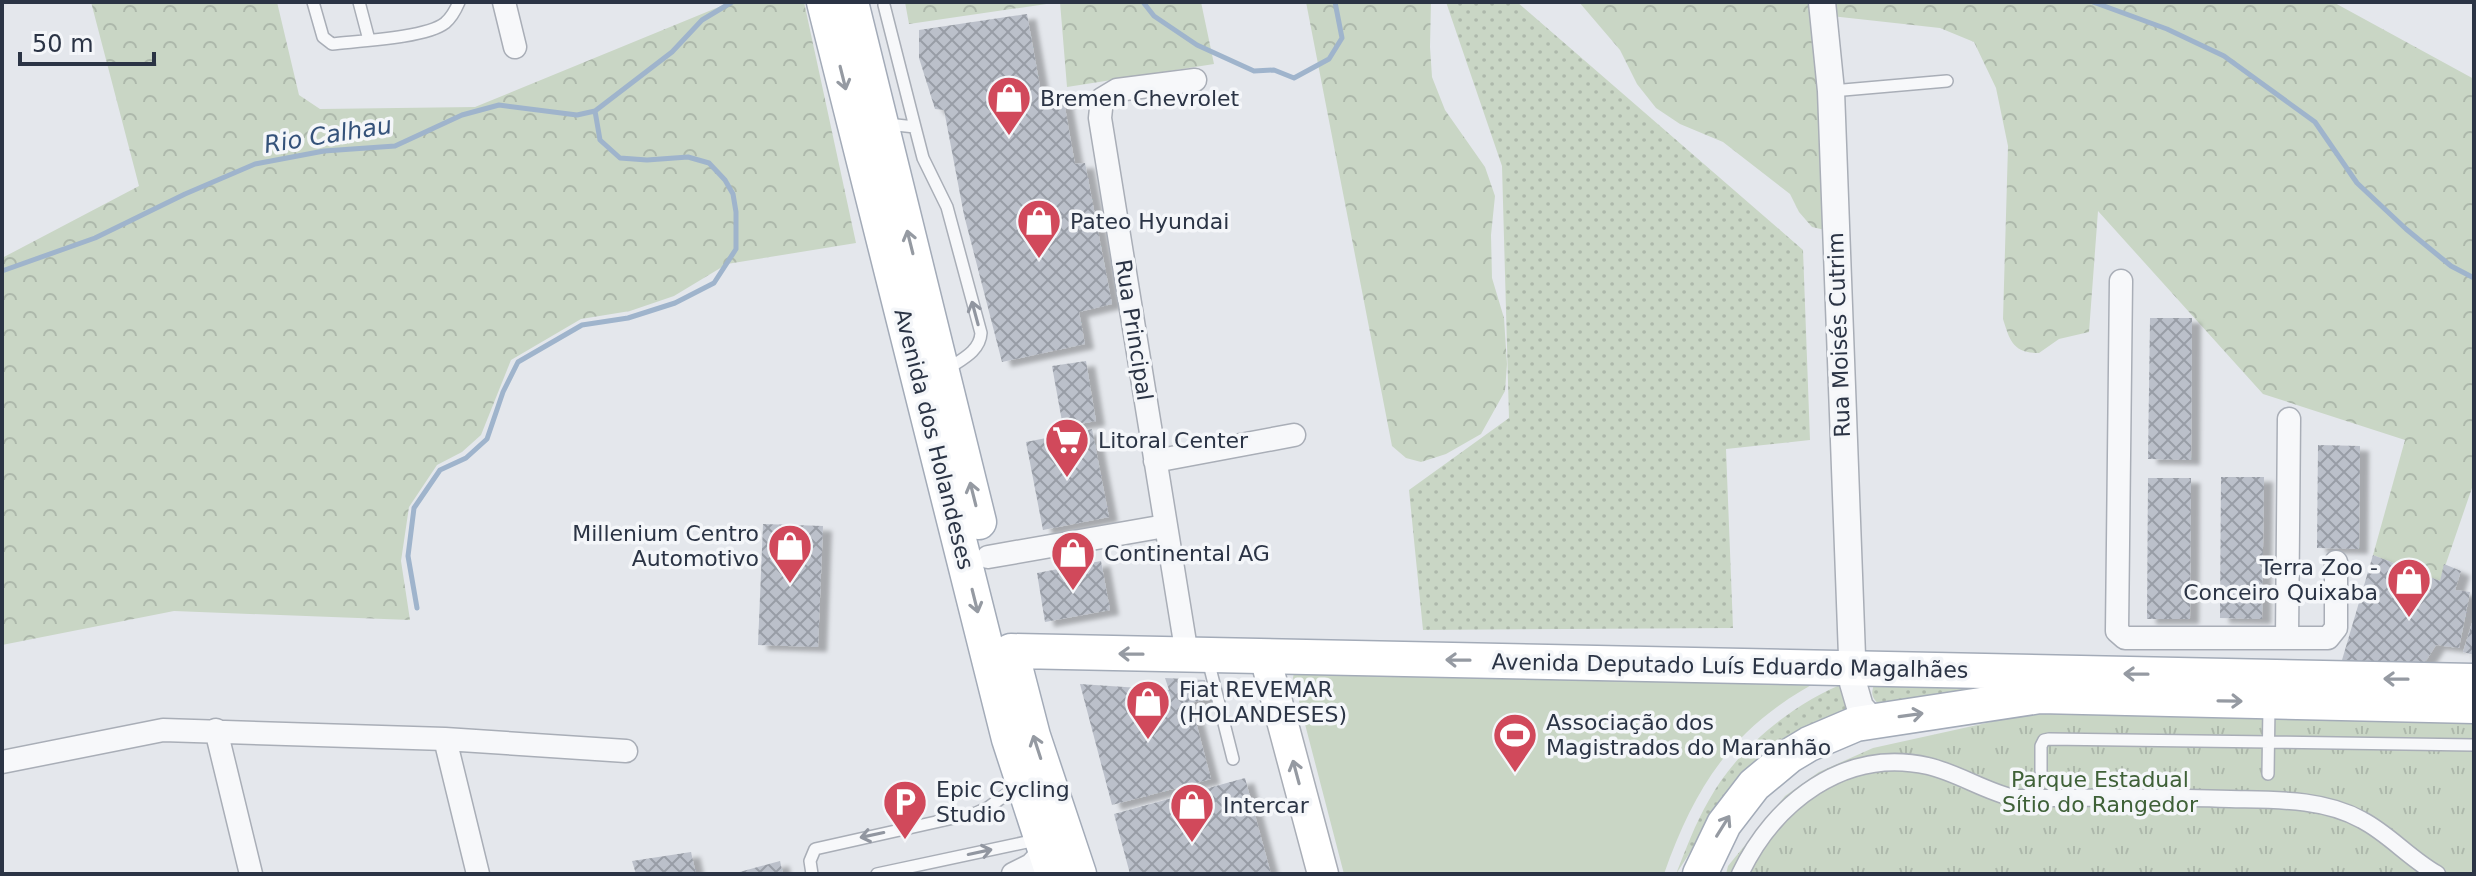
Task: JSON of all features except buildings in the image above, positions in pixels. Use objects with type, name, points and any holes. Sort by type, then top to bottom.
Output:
[{"type":"main road","name":"Avenida dos Holandeses","points":[[824,2],[1002,660],[1033,736],[1079,874]]},
{"type":"main road","name":"Avenida dos Holandeses","points":[[868,3],[881,124],[988,557],[1023,783],[1047,854]]},
{"type":"main road","name":"Avenida Deputado Luís Eduardo Magalhães","points":[[1002,660],[1197,655],[2474,681]]},
{"type":"main road","points":[[1265,657],[1323,874]]},
{"type":"main road","name":"Avenida Deputado Luís Eduardo Magalhães","points":[[1700,874],[1724,824],[1744,796],[1769,771],[1809,744],[1856,724],[2040,696],[2474,706]]},
{"type":"street","points":[[504,2],[515,47]]},
{"type":"street","name":"Rua Moisés Cutrim","points":[[1824,14],[1831,91],[1852,668],[1857,700],[1873,721]]},
{"type":"street","name":"Rua Principal","points":[[1195,80],[1117,90],[1102,99],[1100,118],[1165,526],[1197,655]]},
{"type":"street","points":[[2121,281],[2117,631],[2125,638],[2328,638],[2336,628],[2336,562]]},
{"type":"street","points":[[2287,638],[2289,419]]},
{"type":"street","points":[[1155,461],[1294,435]]},
{"type":"street","points":[[988,557],[1165,526]]},
{"type":"street","points":[[2193,638],[2205,675]]},
{"type":"street","points":[[2205,675],[2218,638]]},
{"type":"street","points":[[2,762],[163,730],[445,739],[626,751]]},
{"type":"street","points":[[216,730],[251,874]]},
{"type":"street","points":[[445,739],[478,874]]},
{"type":"street","points":[[1740,874],[1753,847],[1794,800],[1817,783],[1851,770],[1901,763],[1944,770],[2014,798],[2181,797],[2290,801],[2325,807],[2363,820],[2437,874]]},
{"type":"street","points":[[1013,874],[1047,854]]},
{"type":"lane","points":[[313,2],[323,37],[332,44],[407,36],[444,24],[459,2]]},
{"type":"lane","points":[[359,2],[369,40]]},
{"type":"lane","points":[[868,3],[915,127],[923,158],[947,207],[981,333],[977,347],[943,373]]},
{"type":"lane","points":[[1831,91],[1947,81]]},
{"type":"lane","points":[[881,124],[915,127]]},
{"type":"lane","points":[[1197,655],[1233,759]]},
{"type":"lane","points":[[2268,774],[2270,702]]},
{"type":"lane","points":[[2041,771],[2041,746],[2044,740],[2049,739],[2474,745]]},
{"type":"lane","points":[[812,874],[810,861],[815,849],[976,813],[1023,783]]},
{"type":"lane","points":[[877,874],[1047,854]]},
{"type":"green space","points":[[91,2],[277,2],[299,95],[320,109],[475,107],[731,2],[804,2],[856,243],[727,264],[674,296],[630,311],[581,319],[511,360],[481,435],[462,452],[437,465],[409,507],[401,561],[410,620],[174,611],[2,645],[2,258],[139,186]]},
{"type":"green space","points":[[905,2],[1060,2],[909,24]]},
{"type":"green space","points":[[1060,2],[1201,2],[1214,64],[1067,87]]},
{"type":"green space","points":[[1306,2],[1431,2],[1432,77],[1445,110],[1485,167],[1495,196],[1491,235],[1492,278],[1504,318],[1505,391],[1481,434],[1446,454],[1421,462],[1406,458],[1392,446]]},
{"type":"green space","points":[[1446,2],[1517,2],[1803,250],[1810,440],[1726,449],[1733,628],[1423,630],[1409,490],[1509,418],[1502,166]]},
{"type":"green space","points":[[1579,2],[2333,2],[2474,79],[2474,482],[2440,581],[2373,555],[2405,440],[2263,394],[2098,211],[2089,332],[2059,339],[2039,353],[2023,351],[2014,344],[2003,319],[2008,146],[1996,88],[1974,42],[1940,28],[1813,14],[1825,230],[1812,227],[1799,212],[1790,194],[1723,142],[1680,124],[1656,108],[1637,84],[1620,50]]},
{"type":"green space","name":"Associação dos Magistrados do Maranhão","points":[[1294,672],[1826,677],[1768,714],[1724,758],[1691,810],[1664,874],[1344,874],[1293,678]]},
{"type":"green space","points":[[1847,682],[1851,713],[1708,825],[1676,874],[1704,809],[1735,763],[1787,715]]},
{"type":"green space","points":[[1875,683],[2004,684],[1880,705],[1873,696]]},
{"type":"green space","name":"Parque Estadual Sítio do Rangedor","points":[[2045,710],[2474,717],[2474,874],[1726,874],[1728,866],[1785,796],[1819,772],[1873,748]]},
{"type":"waterway","name":"Rio Calhau","points":[[2,271],[95,238],[255,164],[324,151],[395,146],[462,115],[499,105],[577,115],[595,111],[672,52],[702,20],[732,2]]},
{"type":"waterway","points":[[1143,2],[1154,16],[1197,45],[1254,71],[1274,70],[1294,78],[1329,59],[1342,38],[1335,2]]},
{"type":"waterway","points":[[2093,2],[2167,29],[2224,56],[2315,122],[2357,183],[2451,266],[2474,278]]},
{"type":"waterway","points":[[417,608],[408,556],[414,508],[440,470],[466,458],[487,439],[503,392],[518,362],[582,325],[628,318],[675,303],[714,283],[736,249],[733,194],[709,163],[688,157],[620,158],[600,140],[595,111]]},
{"type":"place","name":"Bremen Chevrolet","points":[[1009,137]]},
{"type":"place","name":"Pateo Hyundai","points":[[1039,260]]},
{"type":"place","name":"Litoral Center","points":[[1067,479]]},
{"type":"place","name":"Millenium Centro Automotivo","points":[[790,585]]},
{"type":"place","name":"Continental AG","points":[[1073,592]]},
{"type":"place","name":"Terra Zoo - Conceiro Quixaba","points":[[2409,619]]},
{"type":"place","name":"Fiat REVEMAR (HOLANDESES)","points":[[1148,741]]},
{"type":"place","name":"Associação dos Magistrados do Maranhão","points":[[1515,774]]},
{"type":"place","name":"Epic Cycling Studio","points":[[905,841]]},
{"type":"place","name":"Intercar","points":[[1192,844]]}]
